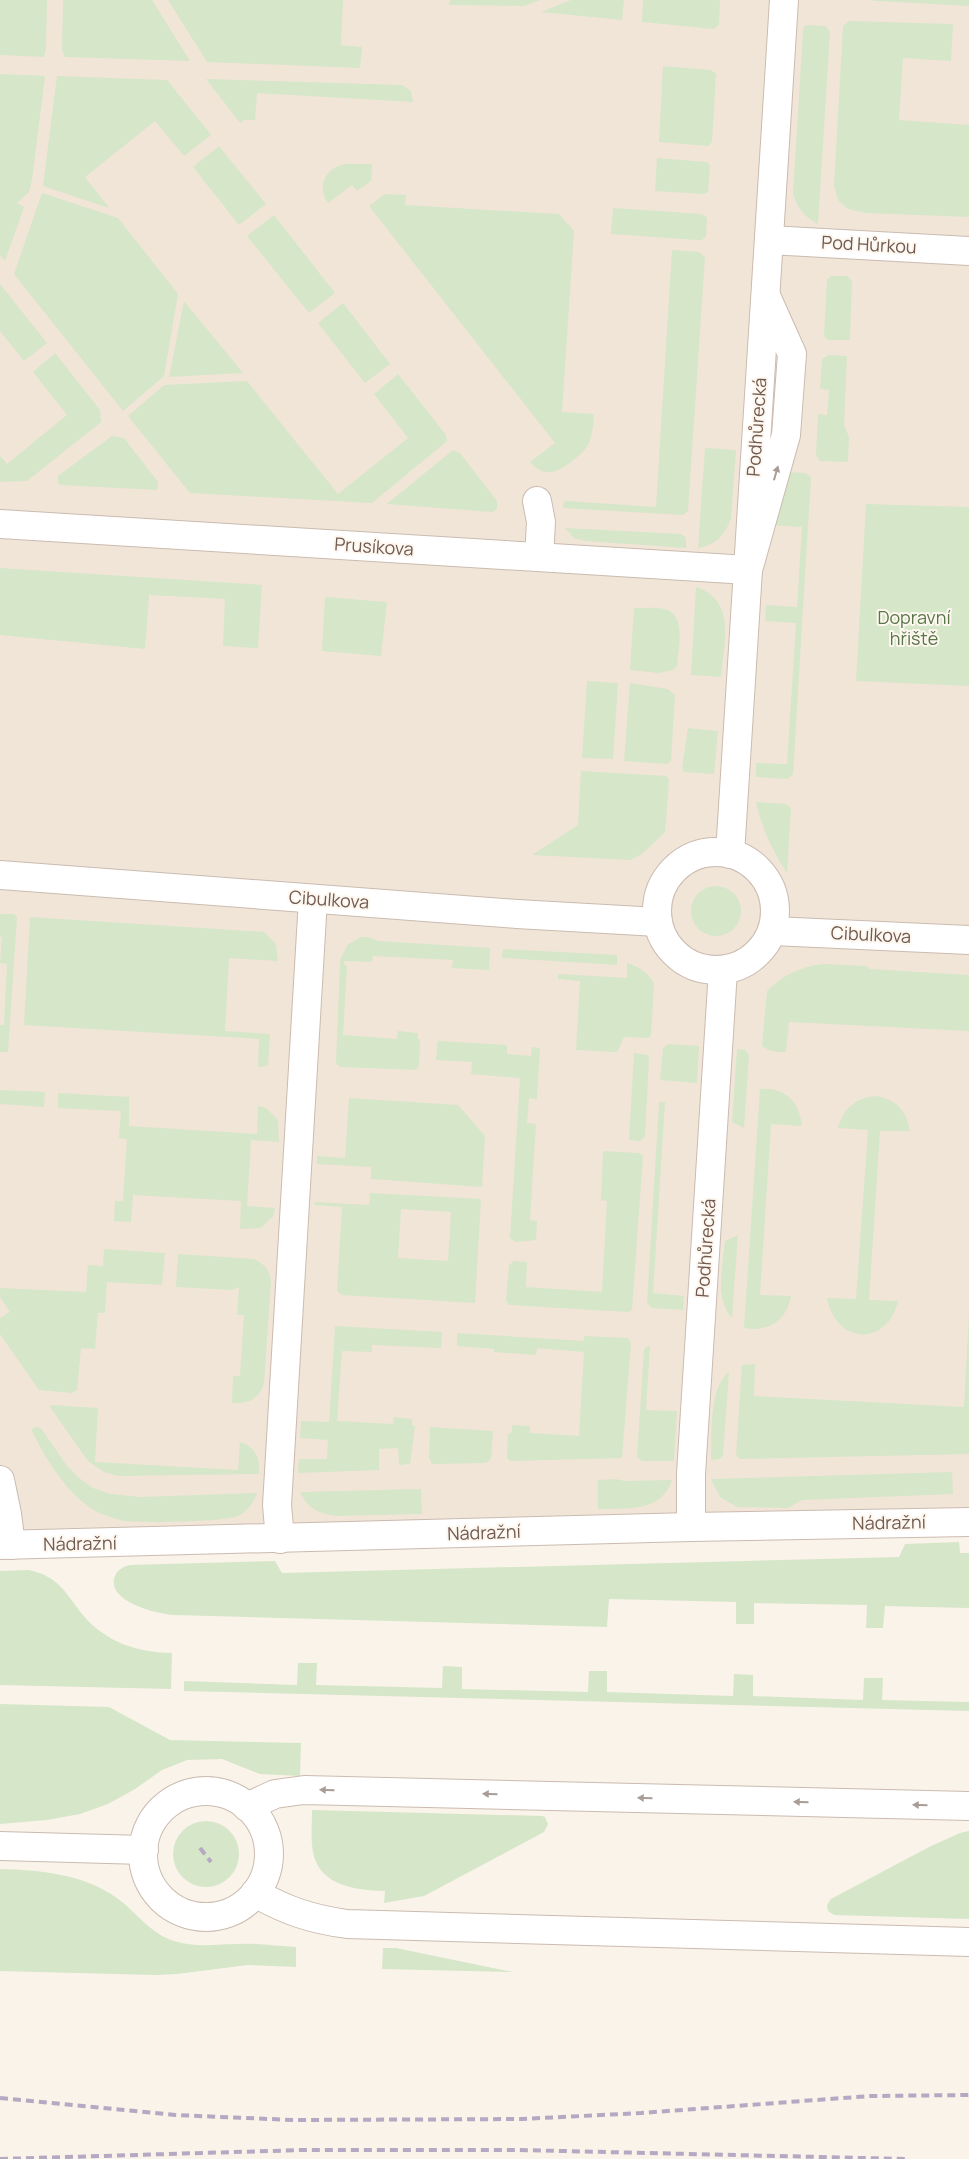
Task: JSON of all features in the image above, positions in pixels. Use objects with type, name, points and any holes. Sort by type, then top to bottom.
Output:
[{"type":"street","name":"Podhůrecká","points":[[730,854],[784,0]]},
{"type":"street","name":"Pod Hůrkou","points":[[769,240],[969,251]]},
{"type":"street","points":[[537,501],[541,522],[539,557]]},
{"type":"street","name":"Prusíkova","points":[[0,524],[748,570]]},
{"type":"street","points":[[714,852],[730,854],[755,866],[765,878],[775,903],[773,931],[759,953],[748,962],[723,970],[701,968],[682,959],[671,949],[663,937],[658,922],[661,889],[670,875],[682,863],[697,855],[714,852]]},
{"type":"street","name":"Cibulkova","points":[[0,875],[517,914],[658,922]]},
{"type":"street","points":[[280,1539],[277,1505],[313,899]]},
{"type":"street","name":"Cibulkova","points":[[773,931],[969,940]]},
{"type":"street","name":"Podhůrecká","points":[[691,1527],[692,1474],[723,970]]},
{"type":"street","points":[[0,1480],[7,1514],[6,1545]]},
{"type":"street","name":"Nádražní","points":[[6,1545],[691,1527],[969,1522]]},
{"type":"street","points":[[247,1807],[275,1794],[304,1790],[969,1806]]},
{"type":"street","points":[[200,1792],[226,1794],[247,1807],[262,1827],[267,1839],[269,1852],[264,1876],[255,1893],[241,1906],[218,1916],[192,1915],[180,1912],[164,1901],[152,1886],[145,1869],[144,1850],[147,1831],[157,1815],[166,1806],[182,1796],[200,1792]]},
{"type":"street","points":[[0,1846],[144,1850]]},
{"type":"street","points":[[255,1893],[299,1914],[317,1920],[347,1924],[969,1942]]},
{"type":"shaded area","points":[[0,0],[969,0],[969,1513],[0,1548]]},
{"type":"green space","points":[[0,0],[47,0],[46,48],[44,57],[0,55]]},
{"type":"green space","points":[[63,0],[152,0],[190,61],[65,57],[62,50]]},
{"type":"green space","points":[[168,0],[343,0],[341,45],[362,47],[360,68],[207,62]]},
{"type":"green space","points":[[450,0],[540,0],[524,6],[449,5]]},
{"type":"green space","points":[[571,0],[624,0],[622,20],[541,12]]},
{"type":"green space","points":[[643,0],[720,0],[719,25],[714,29],[642,22]]},
{"type":"green space","points":[[868,0],[969,0],[969,6],[878,1]]},
{"type":"green space","points":[[849,21],[953,24],[951,61],[903,58],[899,120],[969,125],[969,217],[866,213],[848,209],[838,200],[834,186],[843,26]]},
{"type":"green space","points":[[804,26],[826,26],[830,32],[818,224],[802,212],[793,193],[803,30]]},
{"type":"green space","points":[[663,66],[711,70],[716,74],[712,142],[708,146],[659,142]]},
{"type":"green space","points":[[0,74],[45,76],[32,180],[29,192],[17,203],[24,207],[5,261],[0,255]]},
{"type":"green space","points":[[57,76],[167,80],[211,135],[184,156],[155,121],[85,177],[109,208],[43,186]]},
{"type":"green space","points":[[206,79],[402,85],[411,91],[413,102],[257,93],[255,120],[244,120],[240,123]]},
{"type":"green space","points":[[219,146],[266,204],[239,225],[193,167]]},
{"type":"green space","points":[[657,158],[707,162],[710,166],[708,192],[704,194],[655,191]]},
{"type":"green space","points":[[346,164],[372,164],[371,181],[357,191],[352,185],[328,203],[323,190],[325,178],[333,169]]},
{"type":"green space","points":[[42,193],[118,218],[178,294],[164,376],[123,411],[14,274]]},
{"type":"green space","points":[[385,194],[406,195],[405,205],[559,214],[574,231],[562,412],[594,414],[592,433],[588,445],[566,466],[555,471],[545,472],[530,462],[555,443],[369,206]]},
{"type":"green space","points":[[613,208],[702,214],[707,218],[706,236],[702,240],[697,240],[611,234]]},
{"type":"green space","points":[[274,215],[335,293],[309,313],[247,236]]},
{"type":"green space","points":[[672,250],[699,252],[705,257],[688,511],[683,515],[563,508],[563,503],[566,501],[656,507]]},
{"type":"green space","points":[[831,276],[847,276],[852,281],[850,340],[828,340],[824,336],[827,280]]},
{"type":"green space","points":[[0,284],[47,343],[24,361],[0,331]]},
{"type":"green space","points":[[184,301],[243,373],[169,377]]},
{"type":"green space","points":[[343,303],[390,364],[365,383],[318,323]]},
{"type":"green space","points":[[55,353],[100,410],[101,422],[27,481],[0,482],[0,456],[7,464],[67,415],[33,372]]},
{"type":"green space","points":[[829,355],[847,356],[844,425],[849,437],[848,462],[820,461],[816,455],[818,414],[827,415],[829,390],[820,389],[822,359]]},
{"type":"green space","points":[[398,374],[446,435],[447,441],[372,503],[190,493],[128,416],[164,385],[247,381],[338,494],[408,438],[374,394]]},
{"type":"green space","points":[[112,436],[124,438],[158,482],[156,490],[61,485],[58,483],[58,476]]},
{"type":"green space","points":[[705,448],[736,450],[729,524],[719,538],[704,547],[698,548]]},
{"type":"green space","points":[[453,450],[460,453],[497,501],[497,509],[492,512],[387,504]]},
{"type":"green space","points":[[785,472],[806,473],[811,477],[793,774],[788,779],[756,777],[756,763],[787,764],[796,623],[765,621],[766,605],[797,607],[802,527],[771,525]]},
{"type":"green space","name":"Dopravní hřiště","points":[[866,504],[969,507],[969,686],[856,681]]},
{"type":"green space","points":[[565,528],[681,534],[686,538],[686,548],[585,541],[574,538]]},
{"type":"green space","points":[[0,568],[262,585],[258,648],[223,646],[225,599],[149,595],[145,649],[0,635]]},
{"type":"green space","points":[[696,587],[709,593],[718,602],[723,612],[725,637],[721,677],[691,675]]},
{"type":"green space","points":[[325,597],[387,602],[381,656],[322,651]]},
{"type":"green space","points":[[634,608],[665,609],[672,613],[676,619],[680,634],[677,666],[673,670],[659,673],[630,670]]},
{"type":"green space","points":[[587,681],[618,683],[613,759],[582,758]]},
{"type":"green space","points":[[630,683],[668,689],[675,695],[671,761],[667,764],[624,761]]},
{"type":"green space","points":[[688,728],[718,731],[714,774],[684,772],[682,768]]},
{"type":"green space","points":[[581,771],[667,776],[669,780],[665,832],[642,854],[630,860],[532,855],[578,825]]},
{"type":"green space","points":[[756,802],[786,804],[791,808],[787,873],[768,839]]},
{"type":"green space","points":[[716,886],[734,893],[741,911],[734,929],[716,936],[698,929],[691,911],[698,893]]},
{"type":"green space","points":[[0,914],[14,914],[17,917],[8,1052],[0,1052],[0,1025],[4,1025],[7,964],[0,963],[2,937],[0,937]]},
{"type":"green space","points":[[30,917],[264,932],[276,944],[278,961],[229,958],[225,1031],[270,1034],[268,1066],[258,1067],[259,1039],[24,1025]]},
{"type":"green space","points":[[361,937],[368,937],[378,941],[490,948],[489,970],[452,968],[453,960],[373,956],[372,962],[344,961],[344,964],[347,966],[343,1035],[397,1039],[398,1031],[418,1033],[418,1039],[420,1040],[419,1065],[416,1070],[341,1067],[336,1064],[340,960],[348,944]]},
{"type":"green space","points":[[503,949],[617,955],[617,965],[502,958]]},
{"type":"green space","points":[[627,963],[643,970],[654,984],[651,1036],[647,1038],[624,1037],[617,1052],[576,1050],[580,981],[558,979],[558,974],[627,978]]},
{"type":"green space","points":[[823,964],[969,975],[969,1031],[789,1022],[786,1052],[773,1051],[762,1046],[767,991],[779,980],[792,973],[806,967]]},
{"type":"green space","points":[[438,1041],[507,1045],[507,1054],[531,1056],[532,1047],[540,1048],[537,1099],[529,1098],[527,1123],[536,1124],[530,1220],[537,1221],[536,1240],[516,1242],[510,1238],[520,1078],[471,1074],[472,1062],[436,1060]]},
{"type":"green space","points":[[669,1044],[699,1046],[697,1083],[660,1080],[663,1048]]},
{"type":"green space","points":[[737,1049],[745,1050],[749,1055],[744,1128],[732,1122]]},
{"type":"green space","points":[[634,1053],[648,1055],[649,1060],[645,1136],[640,1141],[629,1140]]},
{"type":"green space","points":[[760,1089],[777,1090],[790,1098],[798,1110],[802,1126],[771,1124],[760,1295],[791,1296],[781,1318],[768,1326],[753,1329],[744,1328]]},
{"type":"green space","points":[[0,1090],[45,1092],[44,1107],[0,1104]]},
{"type":"green space","points":[[58,1093],[129,1097],[129,1126],[257,1134],[258,1106],[266,1108],[278,1120],[279,1142],[251,1140],[247,1206],[275,1208],[273,1216],[261,1228],[240,1229],[241,1201],[133,1195],[131,1222],[114,1221],[115,1201],[123,1201],[127,1139],[119,1138],[121,1111],[58,1108]]},
{"type":"green space","points":[[876,1096],[890,1100],[899,1107],[906,1117],[910,1131],[880,1131],[869,1300],[898,1301],[892,1316],[884,1327],[873,1333],[862,1334],[851,1332],[840,1325],[832,1314],[827,1298],[856,1299],[868,1130],[838,1128],[840,1121],[851,1105],[862,1099]]},
{"type":"green space","points":[[349,1098],[458,1105],[485,1136],[482,1187],[371,1179],[371,1167],[317,1164],[317,1156],[345,1158]]},
{"type":"green space","points":[[659,1102],[665,1102],[653,1293],[684,1296],[683,1310],[652,1308],[647,1303]]},
{"type":"green space","points":[[603,1151],[639,1153],[643,1156],[632,1310],[628,1312],[509,1305],[506,1301],[509,1265],[514,1261],[527,1262],[526,1287],[602,1292],[607,1201],[601,1200]]},
{"type":"green space","points":[[370,1193],[481,1199],[475,1303],[342,1295],[337,1291],[342,1207],[314,1205],[315,1202],[369,1205]],"holes":[[[401,1209],[451,1212],[448,1261],[398,1258]]]},
{"type":"green space","points":[[738,1235],[732,1318],[726,1310],[723,1301],[721,1281],[725,1241]]},
{"type":"green space","points":[[104,1249],[165,1253],[162,1285],[107,1282],[105,1313],[98,1313],[95,1349],[81,1348],[77,1390],[72,1393],[39,1390],[0,1334],[0,1318],[10,1312],[0,1297],[0,1288],[86,1292],[88,1265],[103,1266]]},
{"type":"green space","points":[[178,1254],[254,1259],[264,1265],[268,1271],[271,1281],[264,1384],[259,1394],[248,1402],[232,1403],[233,1376],[240,1376],[244,1315],[237,1315],[239,1287],[231,1290],[176,1287]]},
{"type":"green space","points":[[969,1314],[969,1454],[740,1459],[736,1455],[742,1365],[755,1364],[754,1396],[964,1407]]},
{"type":"green space","points":[[335,1326],[442,1332],[441,1348],[372,1345],[372,1352],[342,1351],[337,1421],[393,1424],[394,1417],[412,1419],[412,1425],[415,1426],[410,1464],[399,1465],[398,1448],[379,1449],[379,1470],[298,1473],[299,1459],[327,1459],[328,1440],[300,1438],[301,1421],[329,1422]]},
{"type":"green space","points":[[457,1333],[584,1341],[584,1336],[628,1338],[631,1343],[622,1458],[510,1461],[507,1458],[508,1434],[512,1432],[512,1425],[530,1426],[530,1433],[579,1436],[584,1352],[537,1348],[536,1355],[494,1352],[494,1349],[457,1346]]},
{"type":"green space","points":[[650,1345],[646,1410],[677,1411],[674,1461],[642,1461],[637,1457],[644,1349]]},
{"type":"green space","points":[[729,1372],[723,1455],[720,1459],[711,1460],[714,1400],[717,1389]]},
{"type":"green space","points":[[51,1405],[98,1408],[95,1462],[238,1470],[240,1442],[250,1447],[256,1454],[259,1463],[259,1474],[118,1476],[104,1472],[88,1461],[50,1407]]},
{"type":"green space","points":[[430,1427],[493,1431],[491,1459],[486,1463],[432,1464],[429,1458]]},
{"type":"green space","points":[[41,1428],[67,1466],[79,1478],[93,1488],[111,1494],[140,1497],[257,1493],[252,1503],[242,1514],[230,1518],[164,1522],[133,1522],[115,1519],[89,1507],[71,1491],[42,1450],[31,1429]]},
{"type":"green space","points":[[952,1472],[953,1494],[802,1500],[788,1508],[737,1507],[720,1497],[711,1479]]},
{"type":"green space","points":[[615,1479],[625,1481],[672,1480],[667,1491],[660,1498],[642,1507],[598,1509],[598,1480]]},
{"type":"green space","points":[[421,1489],[422,1514],[331,1515],[310,1507],[300,1492]]},
{"type":"green space","points":[[959,1542],[960,1553],[969,1553],[969,1608],[885,1606],[883,1628],[866,1628],[867,1605],[754,1603],[754,1624],[736,1624],[736,1602],[609,1599],[607,1627],[173,1615],[145,1609],[124,1599],[117,1592],[114,1585],[115,1576],[118,1572],[130,1565],[275,1561],[282,1573],[899,1557],[905,1544]]},
{"type":"green space","points":[[29,1570],[48,1577],[55,1582],[92,1624],[112,1639],[147,1651],[172,1653],[171,1689],[0,1685],[0,1571]]},
{"type":"green space","points":[[298,1663],[317,1663],[316,1685],[442,1688],[443,1666],[462,1667],[462,1689],[588,1692],[589,1671],[607,1671],[607,1692],[733,1696],[734,1674],[753,1675],[753,1696],[863,1700],[864,1678],[883,1678],[882,1700],[969,1702],[969,1711],[184,1691],[184,1681],[297,1685]]},
{"type":"green space","points":[[0,1704],[109,1707],[170,1740],[301,1743],[300,1776],[260,1774],[222,1759],[187,1760],[162,1770],[135,1789],[108,1804],[80,1814],[47,1820],[0,1824]]},
{"type":"green space","points":[[312,1810],[542,1816],[545,1817],[548,1824],[544,1832],[424,1896],[384,1903],[385,1891],[348,1887],[337,1883],[320,1869],[312,1845]]},
{"type":"green space","points":[[206,1821],[219,1824],[229,1831],[236,1841],[239,1854],[236,1867],[229,1877],[219,1884],[206,1887],[193,1884],[183,1877],[176,1867],[173,1854],[176,1841],[183,1831],[193,1824]]},
{"type":"green space","points":[[969,1831],[969,1919],[834,1915],[828,1911],[827,1905],[831,1899],[929,1847]]},
{"type":"green space","points":[[0,1869],[45,1872],[90,1883],[117,1898],[151,1928],[174,1941],[198,1945],[252,1944],[296,1947],[296,1967],[248,1965],[155,1975],[0,1971]]},
{"type":"green space","points":[[383,1948],[396,1948],[513,1972],[382,1969]]},
{"type":"railway","points":[[200,1848],[211,1862]]},
{"type":"railway","points":[[0,2098],[175,2115],[293,2120],[522,2119],[641,2113],[870,2096],[969,2095]]},
{"type":"railway","points":[[0,2159],[303,2150],[519,2150],[906,2159]]}]
